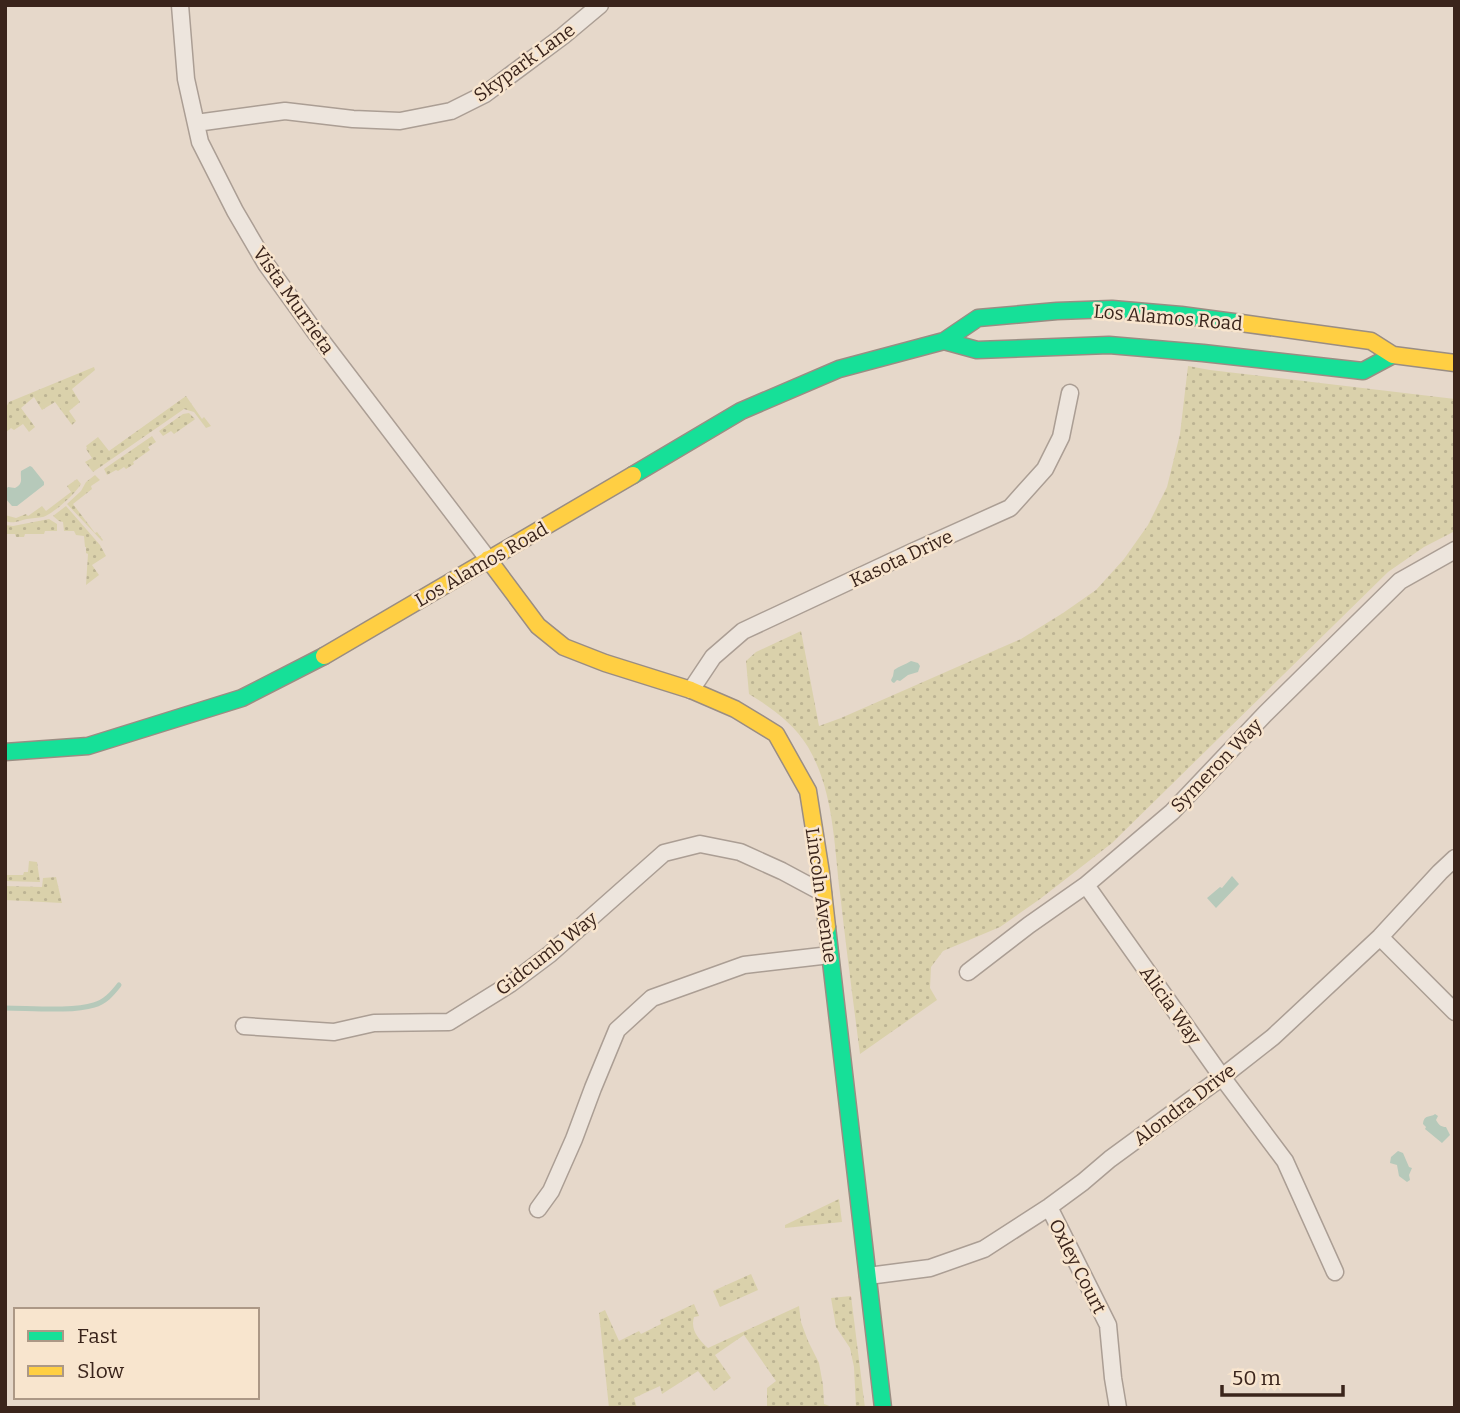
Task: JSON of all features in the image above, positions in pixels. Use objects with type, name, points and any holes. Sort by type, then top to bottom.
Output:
[{"type":"main road","name":"Los Alamos Road","points":[[5,752],[88,746],[242,698],[327,655],[741,411],[839,369],[944,341],[978,318],[1112,309],[1181,315],[1371,341],[1393,355],[1455,363]]},
{"type":"main road","name":"Los Alamos Road","points":[[944,341],[977,350],[1109,345],[1363,371],[1393,355]]},
{"type":"main road","name":"Lincoln Avenue","points":[[488,559],[538,626],[564,647],[691,690],[735,709],[776,734],[808,791],[831,955],[883,1408]]},
{"type":"street","name":"Vista Murrieta","points":[[180,5],[186,79],[200,142],[229,200],[266,264],[315,332],[488,559]]},
{"type":"street","name":"Skypark Lane","points":[[196,123],[285,111],[400,121],[452,111],[485,94],[600,5]]},
{"type":"street","name":"Kasota Drive","points":[[691,690],[713,657],[743,631],[1010,509],[1045,469],[1061,437],[1070,393]]},
{"type":"street","name":"Symeron Way","points":[[968,972],[1086,885],[1172,812],[1265,714],[1400,581],[1455,550]]},
{"type":"street","name":"Gidcumb Way","points":[[244,1026],[334,1032],[374,1023],[449,1022],[510,984],[550,954],[664,853],[700,844],[740,852],[823,893]]},
{"type":"street","name":"Alondra Drive","points":[[868,1276],[930,1268],[984,1249],[1049,1207],[1273,1037],[1380,937],[1455,858]]},
{"type":"street","name":"Alicia Way","points":[[1086,885],[1285,1161],[1335,1272]]},
{"type":"street","points":[[1380,937],[1455,1012]]},
{"type":"street","points":[[538,1209],[551,1191],[574,1139],[617,1030],[652,998],[744,965],[831,955]]},
{"type":"street","name":"Oxley Court","points":[[1049,1207],[1108,1325],[1118,1408]]},
{"type":"shaded area","points":[[1188,366],[1455,399],[1455,531],[1424,547],[1388,572],[1112,843],[1000,927],[943,951],[931,967],[930,988],[937,1000],[860,1054],[834,837],[823,782],[808,747],[796,731],[774,711],[749,694],[746,661],[756,652],[801,631],[819,726],[1021,639],[1063,613],[1096,590],[1124,559],[1148,525],[1167,487],[1180,434]]},
{"type":"shaded area","points":[[94,367],[95,370],[72,389],[80,402],[69,411],[76,421],[72,425],[55,402],[42,410],[34,397],[21,408],[35,427],[29,432],[23,424],[5,433],[5,409],[9,402]]},
{"type":"shaded area","points":[[186,396],[202,419],[204,417],[211,426],[206,428],[194,412],[184,409],[93,472],[85,462],[92,458],[86,446],[98,437],[109,451]]},
{"type":"shaded area","points":[[189,413],[195,419],[174,434],[171,431],[163,436],[159,431],[183,414]]},
{"type":"shaded area","points":[[152,436],[156,442],[133,462],[134,464],[107,475],[104,469]]},
{"type":"shaded area","points":[[30,466],[44,485],[17,506],[12,506],[5,498],[5,490],[18,486],[21,471]]},
{"type":"shaded area","points":[[95,475],[100,480],[73,504],[102,541],[67,504]]},
{"type":"shaded area","points":[[77,479],[81,484],[78,488],[64,503],[47,515],[16,522],[5,521],[5,515],[16,518],[26,514],[28,516],[42,506],[46,511],[71,492],[67,486]]},
{"type":"shaded area","points":[[66,506],[100,545],[106,556],[92,565],[99,575],[86,585],[88,554],[84,536],[76,535],[74,531],[64,531],[63,522],[53,516]]},
{"type":"shaded area","points":[[49,519],[57,524],[57,531],[16,537],[15,534],[7,534],[5,529],[5,525]]},
{"type":"shaded area","points":[[911,661],[920,666],[918,672],[892,682],[894,670]]},
{"type":"shaded area","points":[[29,861],[37,862],[40,882],[5,881],[5,875],[23,875],[28,872]]},
{"type":"shaded area","points":[[1232,876],[1239,884],[1216,908],[1207,898],[1222,888]]},
{"type":"shaded area","points":[[56,877],[62,903],[5,900],[5,886],[42,887],[43,878]]},
{"type":"shaded area","points":[[1435,1114],[1438,1116],[1438,1123],[1446,1127],[1450,1135],[1442,1143],[1425,1129],[1423,1124],[1426,1117]]},
{"type":"shaded area","points":[[1398,1151],[1403,1153],[1412,1168],[1410,1180],[1407,1182],[1399,1176],[1397,1165],[1390,1163],[1391,1157]]},
{"type":"shaded area","points":[[839,1199],[842,1222],[785,1228],[785,1225]]},
{"type":"shaded area","points":[[751,1274],[758,1290],[720,1307],[713,1291]]},
{"type":"shaded area","points":[[851,1296],[865,1408],[856,1408],[850,1348],[836,1327],[831,1298]]},
{"type":"shaded area","points":[[694,1304],[699,1316],[694,1317],[694,1330],[708,1348],[799,1306],[801,1322],[819,1363],[824,1404],[835,1408],[767,1408],[767,1388],[776,1381],[744,1335],[715,1355],[731,1378],[714,1391],[698,1371],[662,1394],[660,1386],[634,1398],[637,1408],[609,1408],[599,1313],[605,1310],[619,1341],[639,1331],[641,1334],[661,1324],[660,1320]]},
{"type":"waterway","points":[[5,1008],[85,1007],[105,1000],[119,985]]},
{"type":"traffic: fast","points":[[633,475],[741,411],[839,369],[944,341],[978,318],[1112,309],[1241,323]]},
{"type":"traffic: fast","points":[[944,341],[977,350],[1109,345],[1363,371],[1393,355]]},
{"type":"traffic: fast","points":[[5,752],[88,746],[242,698],[324,656]]},
{"type":"traffic: fast","points":[[827,927],[883,1408]]},
{"type":"traffic: slow","points":[[1241,323],[1371,341],[1393,355],[1455,363]]},
{"type":"traffic: slow","points":[[324,656],[633,475]]},
{"type":"traffic: slow","points":[[488,559],[538,626],[564,647],[691,690],[735,709],[776,734],[808,791],[827,927]]}]
